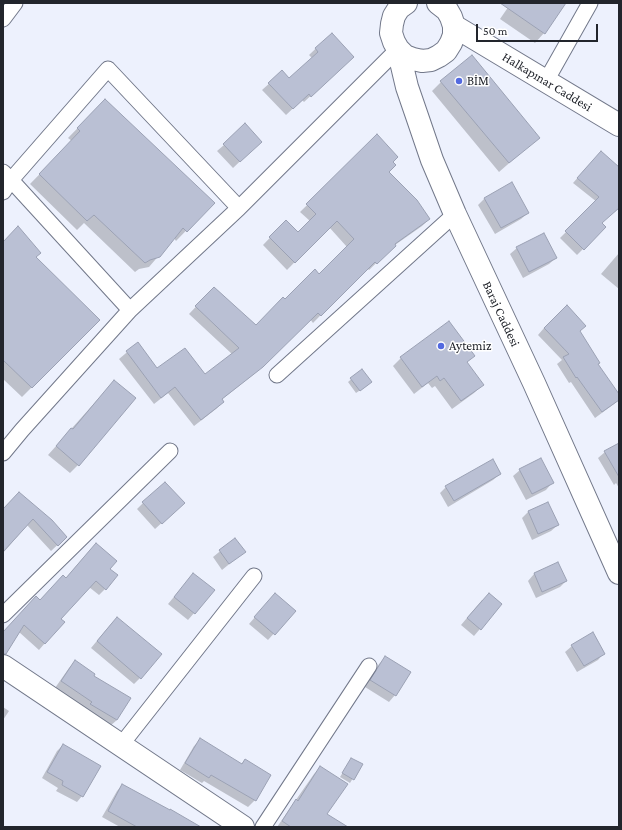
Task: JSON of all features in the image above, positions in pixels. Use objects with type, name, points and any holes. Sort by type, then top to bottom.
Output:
[{"type":"main road","name":"Baraj Caddesi","points":[[383,3],[407,87],[432,160],[455,214],[547,412],[619,573]]},
{"type":"main road","points":[[406,3],[399,8],[394,16],[392,24],[395,41],[405,56],[422,61],[431,60],[439,56],[448,47],[454,35],[447,10]]},
{"type":"main road","name":"Halkapınar Caddesi","points":[[447,10],[546,81],[619,125]]},
{"type":"main road","points":[[3,666],[243,827]]},
{"type":"street","points":[[3,19],[15,3]]},
{"type":"street","points":[[546,81],[590,3]]},
{"type":"street","points":[[3,453],[130,310],[239,208],[395,41]]},
{"type":"street","points":[[130,310],[6,181],[108,69],[239,208]]},
{"type":"street","points":[[277,374],[455,214]]},
{"type":"street","points":[[3,615],[170,451]]},
{"type":"street","points":[[121,745],[254,576]]},
{"type":"street","points":[[263,827],[370,666]]},
{"type":"building","points":[[500,3],[566,3],[545,34]]},
{"type":"building","points":[[332,33],[354,57],[311,97],[309,94],[293,109],[268,83],[282,70],[289,78],[318,52],[315,48]]},
{"type":"building","points":[[472,55],[540,138],[509,163],[440,81]]},
{"type":"building","points":[[105,99],[215,203],[187,232],[183,228],[160,257],[145,263],[94,215],[87,221],[39,174],[80,131],[77,128]]},
{"type":"building","points":[[245,123],[262,142],[240,162],[223,144]]},
{"type":"building","points":[[377,134],[398,157],[393,162],[396,165],[389,172],[417,200],[430,219],[395,244],[396,246],[377,264],[375,262],[321,316],[318,313],[263,367],[222,399],[224,402],[201,420],[175,387],[161,398],[126,351],[138,342],[157,368],[185,348],[205,374],[239,348],[195,306],[214,287],[256,325],[283,297],[285,299],[315,269],[319,274],[354,239],[337,221],[295,263],[269,237],[286,220],[298,232],[316,214],[306,204]]},
{"type":"building","points":[[601,151],[619,167],[619,208],[602,223],[606,227],[584,250],[565,231],[599,197],[577,178]]},
{"type":"building","points":[[512,182],[529,213],[501,228],[484,198]]},
{"type":"building","points":[[18,226],[41,253],[36,257],[100,320],[32,388],[3,360],[3,242]]},
{"type":"building","points":[[544,233],[557,258],[529,272],[516,247]]},
{"type":"building","points":[[567,305],[586,326],[580,331],[600,363],[598,364],[619,394],[619,400],[602,412],[577,377],[576,378],[563,357],[569,354],[544,328]]},
{"type":"building","points":[[449,321],[475,356],[467,362],[484,385],[461,401],[444,378],[440,381],[437,376],[422,387],[400,357]]},
{"type":"building","points":[[362,369],[372,382],[360,391],[350,378]]},
{"type":"building","points":[[114,380],[136,398],[79,466],[56,446],[71,428],[73,429]]},
{"type":"building","points":[[619,443],[619,477],[604,451]]},
{"type":"building","points":[[541,458],[554,483],[532,494],[519,469]]},
{"type":"building","points":[[493,459],[501,474],[454,501],[445,486]]},
{"type":"building","points":[[165,482],[185,503],[162,524],[142,502]]},
{"type":"building","points":[[19,492],[52,520],[67,537],[58,546],[33,519],[3,552],[3,509]]},
{"type":"building","points":[[548,502],[559,525],[538,534],[528,511]]},
{"type":"building","points":[[235,538],[246,552],[229,564],[219,550]]},
{"type":"building","points":[[96,543],[117,561],[110,569],[118,575],[106,590],[96,581],[61,619],[65,622],[45,644],[24,625],[6,654],[3,654],[3,632],[36,596],[40,600],[63,575],[66,578]]},
{"type":"building","points":[[558,562],[567,581],[542,592],[534,573]]},
{"type":"building","points":[[193,573],[215,590],[195,614],[174,597]]},
{"type":"building","points":[[275,593],[296,611],[275,635],[254,617]]},
{"type":"building","points":[[489,593],[502,604],[481,630],[467,618]]},
{"type":"building","points":[[117,617],[162,654],[141,679],[97,641]]},
{"type":"building","points":[[593,632],[605,654],[584,666],[571,645]]},
{"type":"building","points":[[385,656],[411,672],[396,696],[370,680]]},
{"type":"building","points":[[75,660],[95,674],[94,676],[131,698],[117,720],[90,704],[92,702],[61,681]]},
{"type":"building","points":[[200,738],[242,764],[245,759],[271,775],[256,801],[211,775],[209,778],[185,763]]},
{"type":"building","points":[[63,744],[101,766],[83,797],[62,785],[63,781],[47,772]]},
{"type":"building","points":[[351,758],[363,764],[354,780],[342,773]]},
{"type":"building","points":[[320,766],[348,784],[327,814],[348,827],[291,827],[282,821],[296,799],[298,801]]},
{"type":"building","points":[[122,784],[201,827],[137,827],[108,811]]},
{"type":"place","name":"BİM","points":[[459,81]]},
{"type":"place","name":"Aytemiz","points":[[441,346]]}]
